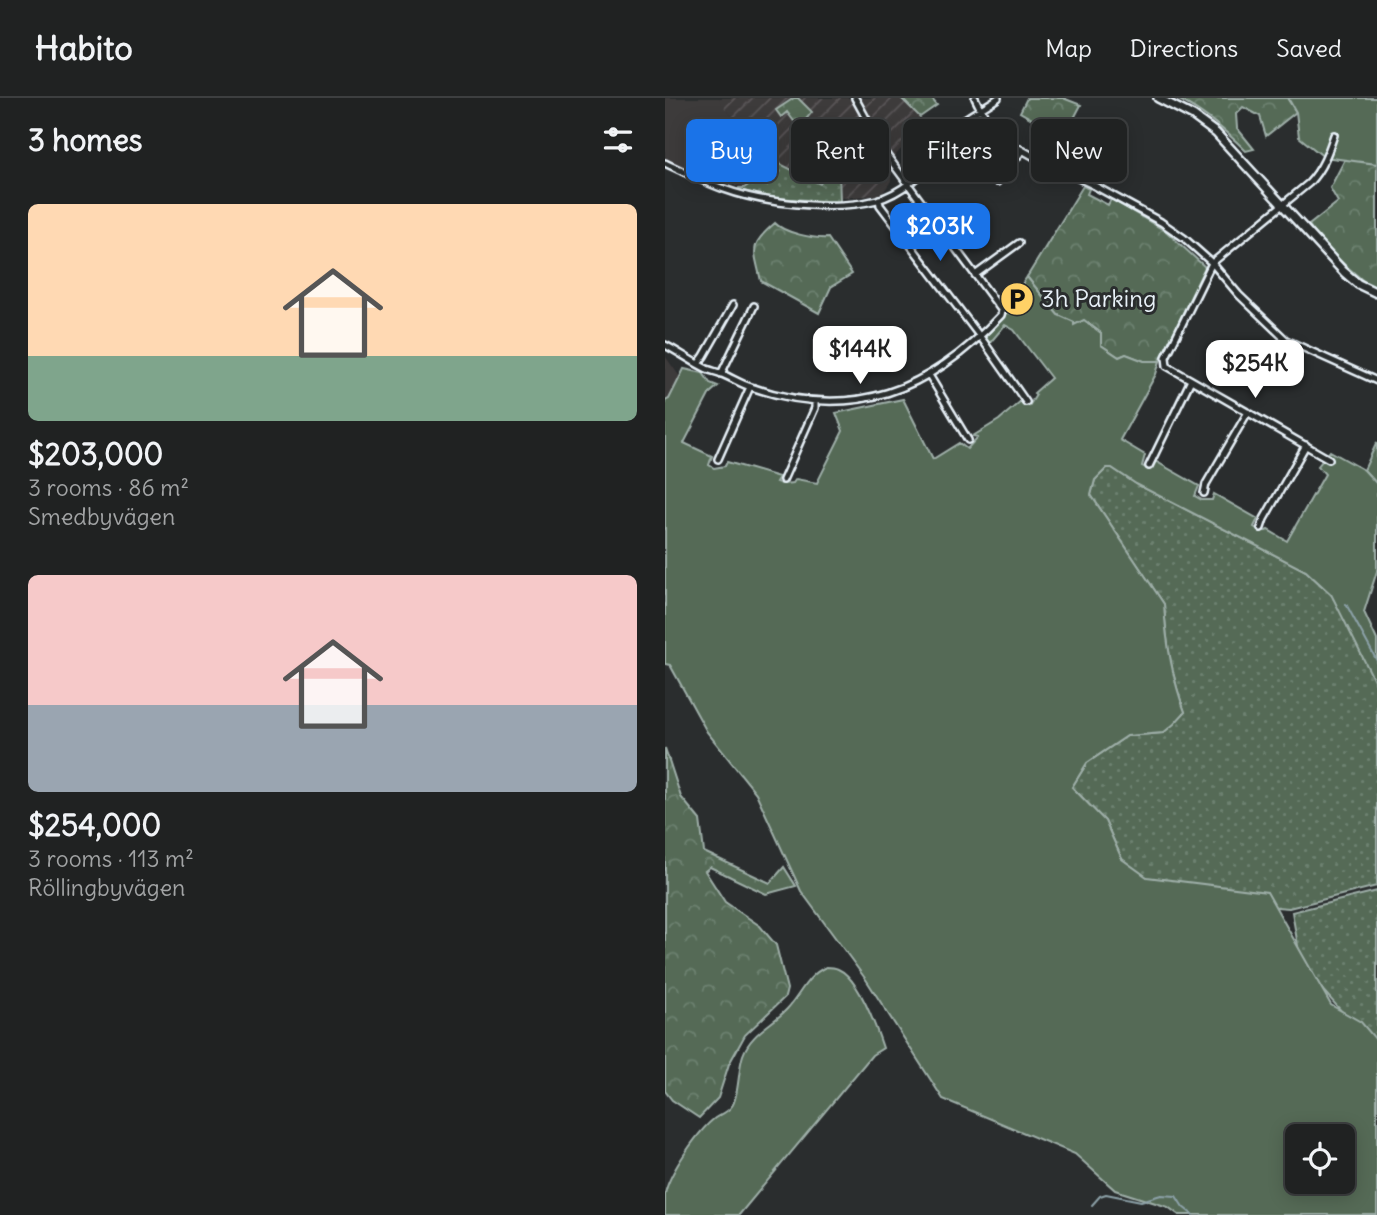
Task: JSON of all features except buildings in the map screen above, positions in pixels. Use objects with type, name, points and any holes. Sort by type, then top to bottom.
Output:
[{"type":"street","points":[[665,345],[708,369],[750,387],[797,399],[837,402],[893,391],[929,375],[961,353],[1001,315],[1002,311],[885,153],[855,98]]},
{"type":"street","points":[[975,98],[994,129],[1008,142],[1093,184],[1184,238],[1212,263],[1239,295],[1286,340],[1377,381]]},
{"type":"street","points":[[665,163],[725,189],[751,197],[787,203],[836,205],[879,199],[908,185],[932,160],[947,135],[998,98]]},
{"type":"street","points":[[1158,98],[1193,116],[1216,133],[1344,272],[1358,284],[1377,293]]},
{"type":"street","points":[[1329,459],[1167,366],[1166,356],[1212,263],[1316,175],[1327,157],[1334,135]]},
{"type":"street","points":[[1017,155],[1021,150]]},
{"type":"street","points":[[879,199],[880,205],[1026,402]]},
{"type":"street","points":[[975,275],[1019,243]]},
{"type":"street","points":[[698,364],[733,306]]},
{"type":"street","points":[[721,373],[754,306]]},
{"type":"street","points":[[929,375],[968,440]]},
{"type":"street","points":[[1149,466],[1191,380]]},
{"type":"street","points":[[718,459],[750,387]]},
{"type":"street","points":[[783,480],[815,408],[815,401]]},
{"type":"street","points":[[1204,493],[1206,484],[1248,411]]},
{"type":"street","points":[[1261,528],[1306,445]]},
{"type":"shaded area","points":[[665,98],[720,98],[734,119],[686,119],[686,168],[665,158]]},
{"type":"shaded area","points":[[850,98],[861,119],[791,119],[791,170],[777,160],[777,119],[734,119],[718,100]]},
{"type":"shaded area","points":[[861,98],[901,98],[921,119],[903,119],[903,147],[894,157],[889,149],[889,119],[871,119]]},
{"type":"shaded area","points":[[889,173],[891,177],[891,181],[884,191],[877,195],[840,198],[839,182],[889,182]]},
{"type":"shaded area","points":[[723,182],[753,182],[744,188]]},
{"type":"shaded area","points":[[665,356],[680,377],[669,399],[665,401]]},
{"type":"green space","points":[[798,98],[812,112],[806,119],[792,119],[787,112],[781,117],[776,110]]},
{"type":"green space","points":[[901,98],[931,98],[937,105],[920,117]]},
{"type":"green space","points":[[1027,98],[1063,98],[1081,105],[1074,119],[1032,119],[1020,112]]},
{"type":"green space","points":[[1176,98],[1287,98],[1296,112],[1266,136],[1260,116],[1243,107],[1236,114],[1237,128],[1254,149],[1246,151],[1213,122]]},
{"type":"green space","points":[[1288,98],[1377,98],[1377,164],[1324,157],[1299,137],[1296,112]]},
{"type":"green space","points":[[1356,138],[1377,148],[1377,288],[1367,284],[1323,246],[1309,225],[1338,202],[1330,188]]},
{"type":"green space","points":[[777,159],[791,170],[791,182],[839,182],[840,202],[774,198],[738,190],[752,182],[777,182]]},
{"type":"green space","points":[[1083,186],[1089,189],[1087,194],[1108,205],[1111,199],[1167,232],[1205,267],[1160,361],[1144,361],[1126,354],[1119,357],[1101,345],[1101,333],[1084,321],[1073,326],[1074,322],[1058,315],[1027,277]]},
{"type":"green space","points":[[775,223],[800,235],[828,238],[852,274],[831,287],[819,313],[761,281],[755,249],[760,237]]},
{"type":"green space","points":[[1027,277],[1058,315],[1074,322],[1074,325],[1084,320],[1101,333],[1101,345],[1119,357],[1126,354],[1144,361],[1160,361],[1156,374],[1120,440],[1145,455],[1142,466],[1148,469],[1155,461],[1199,486],[1195,496],[1202,500],[1212,500],[1214,494],[1258,519],[1254,527],[1260,531],[1268,530],[1287,541],[1325,474],[1318,466],[1330,451],[1364,470],[1377,484],[1377,571],[1364,612],[1377,640],[1377,686],[1331,594],[1306,571],[1136,484],[1112,468],[1107,468],[1095,480],[1091,495],[1164,604],[1170,659],[1185,712],[1163,733],[1127,736],[1087,763],[1072,787],[1105,821],[1122,859],[1147,877],[1267,892],[1331,1005],[1361,1022],[1377,1041],[1377,1215],[1179,1215],[1168,1207],[1115,1190],[1075,1154],[943,1099],[867,981],[801,891],[756,793],[707,732],[670,665],[665,664],[665,401],[669,399],[684,369],[703,373],[710,383],[718,386],[710,393],[684,443],[712,456],[709,465],[714,468],[725,466],[727,462],[779,477],[776,482],[782,484],[793,483],[796,479],[817,483],[843,431],[836,413],[903,399],[933,459],[959,443],[967,449],[978,437],[973,436],[999,420],[1022,400],[1029,406],[1036,395],[1034,393],[1051,378],[1014,330],[1005,325],[989,344],[985,338],[997,320],[1004,314],[1014,313],[1027,294],[1020,287]]},
{"type":"green space","points":[[1377,442],[1377,484],[1364,470]]},
{"type":"green space","points":[[1107,468],[1112,468],[1136,484],[1306,571],[1340,603],[1377,680],[1377,886],[1289,908],[1264,906],[1241,954],[1122,859],[1105,821],[1072,787],[1087,763],[1127,736],[1163,733],[1185,712],[1170,659],[1164,604],[1091,495],[1095,480]]},
{"type":"green space","points":[[665,748],[681,797],[700,820],[704,852],[770,883],[784,867],[796,886],[766,894],[710,867],[705,871],[725,902],[760,926],[776,945],[787,989],[785,997],[745,1035],[729,1064],[718,1098],[699,1118],[672,1100],[665,1091]]},
{"type":"green space","points":[[1377,891],[1377,1051],[1303,968],[1292,912]]},
{"type":"green space","points":[[826,967],[838,969],[853,982],[866,1004],[883,1048],[872,1055],[739,1215],[665,1215],[665,1194],[678,1164],[701,1132],[734,1102],[741,1061],[747,1047],[756,1035],[787,1009],[813,975]]},
{"type":"waterway","points":[[1346,604],[1377,661]]},
{"type":"waterway","points":[[1092,1205],[1100,1196],[1106,1194],[1141,1201],[1161,1195],[1176,1196],[1183,1207],[1193,1215]]},
{"type":"place","name":"3h Parking","points":[[1017,299]]}]
